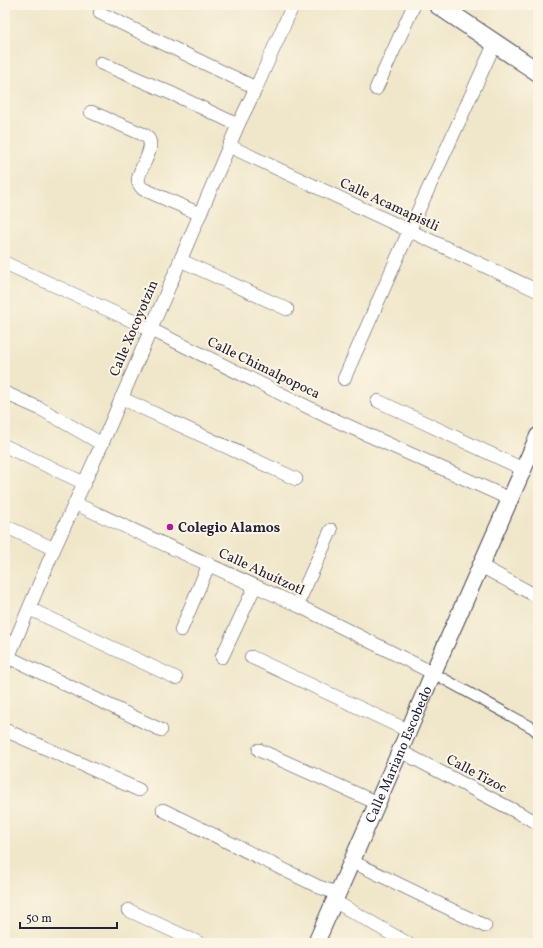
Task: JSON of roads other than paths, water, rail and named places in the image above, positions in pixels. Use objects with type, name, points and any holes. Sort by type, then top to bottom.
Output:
[{"type":"main road","points":[[438,5],[538,72]]},
{"type":"street","name":"Calle Xocoyotzin","points":[[7,661],[54,549],[76,504],[102,444],[238,125],[293,5]]},
{"type":"street","points":[[376,89],[414,5]]},
{"type":"street","points":[[100,13],[256,88]]},
{"type":"street","points":[[344,379],[409,231],[495,43]]},
{"type":"street","points":[[101,63],[175,95],[238,125]]},
{"type":"street","points":[[90,112],[140,133],[148,138],[150,143],[149,151],[138,178],[138,184],[143,189],[200,214]]},
{"type":"street","name":"Calle Acamapistli","points":[[229,146],[538,291]]},
{"type":"street","points":[[180,260],[287,309]]},
{"type":"street","name":"Calle Chimalpopoca","points":[[5,263],[150,329],[326,416],[510,499]]},
{"type":"street","points":[[5,393],[41,409],[102,444]]},
{"type":"street","points":[[121,398],[296,479]]},
{"type":"street","points":[[378,401],[523,469]]},
{"type":"street","name":"Calle Mariano Escobedo","points":[[316,943],[538,436]]},
{"type":"street","points":[[5,446],[84,483]]},
{"type":"street","name":"Calle Ahuítzotl","points":[[76,504],[297,605],[433,673]]},
{"type":"street","points":[[5,526],[54,549]]},
{"type":"street","points":[[297,605],[331,530]]},
{"type":"street","points":[[181,630],[209,564]]},
{"type":"street","points":[[481,566],[538,597]]},
{"type":"street","points":[[222,657],[255,586]]},
{"type":"street","points":[[30,609],[176,678]]},
{"type":"street","points":[[251,657],[409,731]]},
{"type":"street","points":[[7,661],[161,730]]},
{"type":"street","points":[[433,673],[533,728],[538,733]]},
{"type":"street","points":[[5,730],[139,790]]},
{"type":"street","points":[[259,750],[377,802]]},
{"type":"street","name":"Calle Tizoc","points":[[400,751],[538,824]]},
{"type":"street","points":[[163,810],[319,886],[408,943]]},
{"type":"street","points":[[351,861],[485,926]]},
{"type":"street","points":[[128,910],[199,943]]},
{"type":"place","name":"Colegio Alamos","points":[[170,527]]}]
